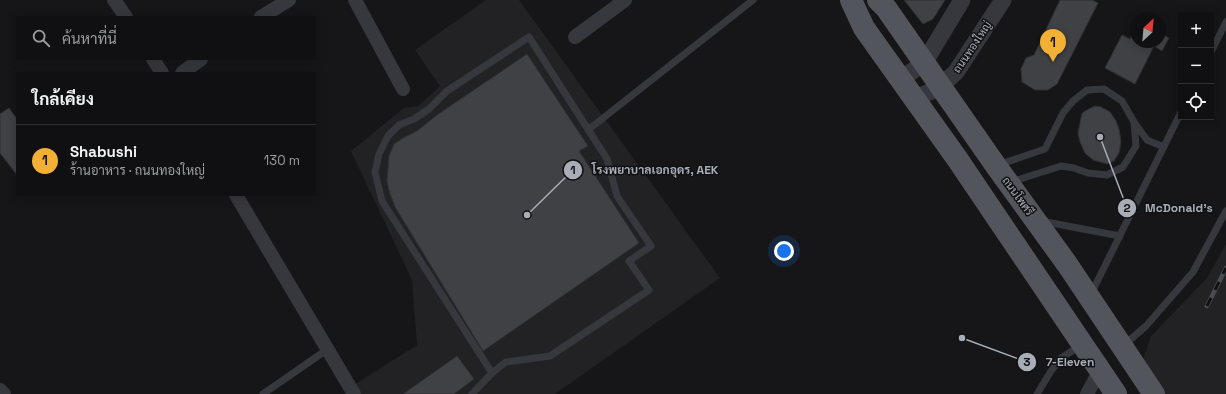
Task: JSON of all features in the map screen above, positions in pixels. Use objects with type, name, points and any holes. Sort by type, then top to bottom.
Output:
[{"type":"main road","points":[[851,0],[864,28],[958,160],[1116,394]]},
{"type":"main road","name":"ถนนโพศรี","points":[[878,0],[886,8],[940,87],[1090,296],[1154,394]]},
{"type":"main road","points":[[864,28],[868,46],[921,122],[958,160]]},
{"type":"street","points":[[114,0],[125,16]]},
{"type":"street","points":[[264,16],[289,0]]},
{"type":"street","points":[[355,0],[403,89]]},
{"type":"street","points":[[575,37],[625,0]]},
{"type":"street","points":[[901,79],[924,62],[962,0]]},
{"type":"street","name":"ถนนทองใหญ่","points":[[914,99],[940,87],[956,72],[1003,0]]},
{"type":"street","points":[[154,60],[161,72]]},
{"type":"street","points":[[183,72],[200,60]]},
{"type":"street","points":[[237,196],[354,394]]},
{"type":"street","points":[[1087,394],[1100,370]]},
{"type":"street","points":[[0,390],[4,394]]},
{"type":"lane","points":[[588,130],[753,0]]},
{"type":"lane","points":[[1213,48],[1226,22]]},
{"type":"lane","points":[[472,394],[492,373],[506,362],[550,356],[649,290],[629,260],[651,246],[617,196],[607,159],[529,37],[447,91],[429,109],[414,119],[399,125],[388,136],[378,154],[375,172],[382,201],[492,373]]},
{"type":"lane","points":[[1003,174],[1045,149],[1063,113],[1073,101],[1087,90],[1104,89],[1122,100],[1134,122],[1147,140],[1164,147]]},
{"type":"lane","points":[[1090,296],[1178,118]]},
{"type":"lane","points":[[1003,174],[1061,166],[1074,168],[1088,173],[1107,175],[1123,167],[1136,146],[1134,122]]},
{"type":"lane","points":[[1122,347],[1146,326],[1193,272],[1226,211]]},
{"type":"lane","points":[[1035,220],[1120,236]]},
{"type":"lane","points":[[1037,394],[1050,371],[1061,358],[1082,345]]},
{"type":"lane","points":[[263,394],[328,349]]},
{"type":"shaded area","points":[[486,0],[519,0],[720,278],[555,394],[360,394],[354,385],[417,345],[412,280],[351,151],[404,108],[418,106],[440,86],[415,50]]},
{"type":"shaded area","points":[[1226,244],[1226,394],[1164,394],[1143,360],[1151,336],[1207,278]]},
{"type":"building","points":[[904,0],[945,0],[933,19],[923,24]]},
{"type":"building","points":[[1060,0],[1092,0],[1098,3],[1057,84],[1048,90],[1035,90],[1022,82],[1021,69],[1026,58],[1034,55]]},
{"type":"building","points":[[1122,35],[1130,39],[1130,48],[1153,48],[1135,84],[1105,68]]},
{"type":"building","points":[[1166,36],[1169,38],[1166,44]]},
{"type":"building","points":[[527,54],[588,146],[579,151],[639,243],[483,351],[395,207],[387,181],[389,156],[394,144],[417,131],[437,115]]},
{"type":"building","points":[[1095,106],[1101,107],[1110,112],[1119,129],[1121,142],[1119,153],[1114,161],[1107,164],[1093,160],[1085,153],[1078,133],[1082,113]]},
{"type":"building","points":[[9,108],[16,118],[16,174],[0,153],[0,114]]},
{"type":"building","points":[[457,356],[474,379],[454,394],[403,394]]},
{"type":"railway","points":[[1207,306],[1226,268]]},
{"type":"place","name":"Shabushi","points":[[1053,62]]},
{"type":"place","name":"McDonald's","points":[[1100,137]]},
{"type":"place","name":"โรงพยาบาลเอกอุดร, AEK","points":[[527,215]]},
{"type":"place","name":"7-Eleven","points":[[962,338]]}]
